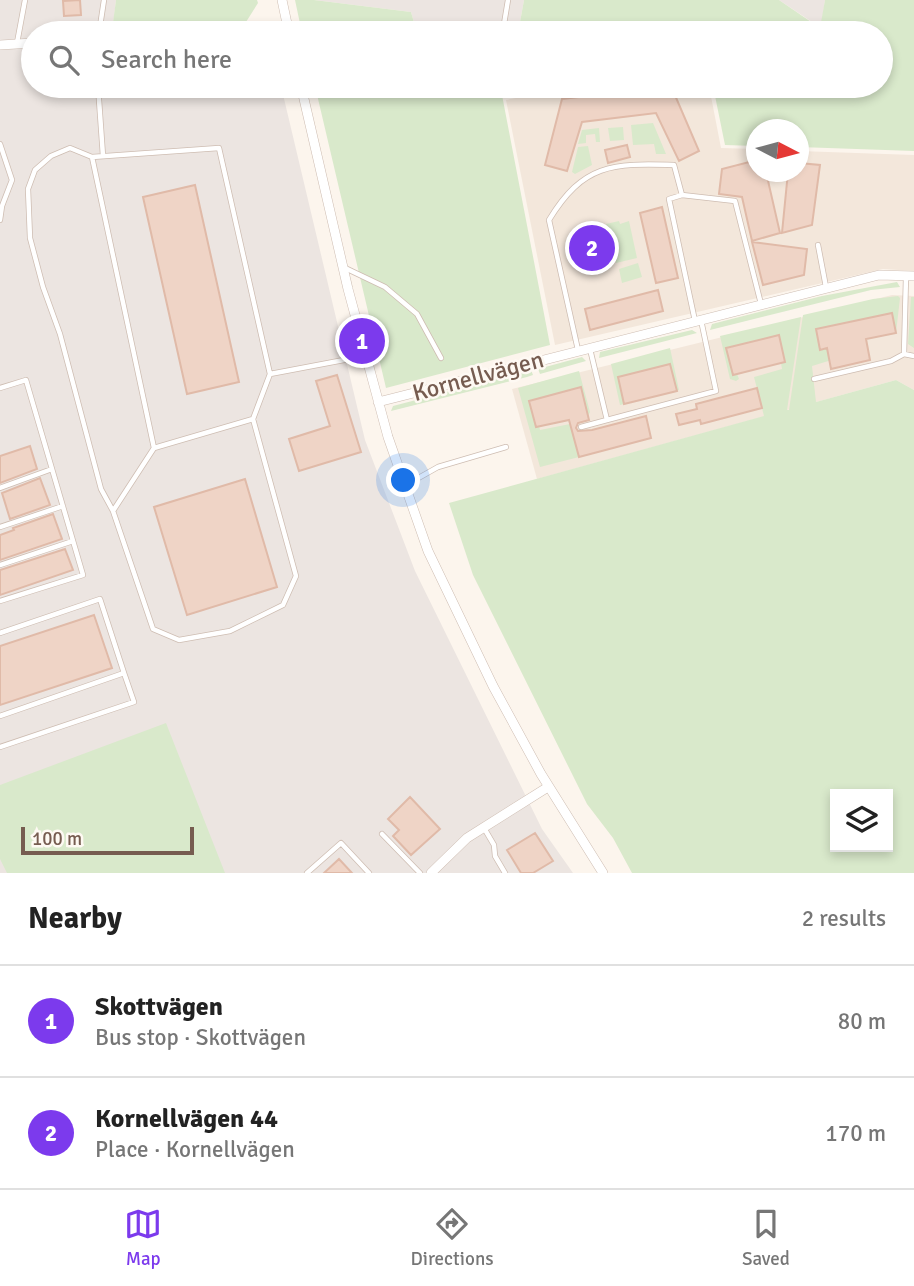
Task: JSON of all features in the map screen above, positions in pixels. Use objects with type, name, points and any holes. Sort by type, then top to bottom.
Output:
[{"type":"street","points":[[282,0],[287,21]]},
{"type":"street","points":[[0,46],[21,44]]},
{"type":"street","points":[[304,98],[378,402],[428,551],[492,686],[548,787],[603,873]]},
{"type":"street","name":"Kornellvägen","points":[[378,402],[879,275],[910,276]]},
{"type":"street","points":[[432,873],[467,838],[548,787]]},
{"type":"lane","points":[[21,21],[25,0]]},
{"type":"lane","points":[[101,21],[104,0]]},
{"type":"lane","points":[[504,21],[508,0]]},
{"type":"lane","points":[[17,44],[21,22]]},
{"type":"lane","points":[[99,98],[103,156]]},
{"type":"lane","points":[[0,144],[12,180],[2,206],[0,220]]},
{"type":"lane","points":[[70,148],[92,157],[103,156],[219,148],[270,374],[253,419],[296,576],[283,605],[230,631],[179,640],[153,629],[113,512],[101,489],[60,334],[43,287],[30,238],[28,189],[35,170],[51,156],[70,148]]},
{"type":"lane","points":[[92,157],[154,448]]},
{"type":"lane","name":"Kornellvägen","points":[[578,350],[549,220],[564,195],[585,177],[632,163],[674,164],[682,195]]},
{"type":"lane","points":[[581,427],[716,391],[669,199],[682,195],[736,201],[761,304]]},
{"type":"lane","points":[[818,245],[826,288]]},
{"type":"lane","points":[[343,267],[385,287],[417,314],[441,358]]},
{"type":"lane","points":[[904,354],[910,276]]},
{"type":"lane","points":[[589,347],[607,420]]},
{"type":"lane","points":[[814,379],[891,361],[904,354],[914,356]]},
{"type":"lane","points":[[270,374],[366,356]]},
{"type":"lane","points":[[0,388],[26,380],[83,575],[0,601]]},
{"type":"lane","points":[[113,512],[154,448],[253,419]]},
{"type":"lane","points":[[405,486],[438,467],[506,447]]},
{"type":"lane","points":[[0,488],[52,470]]},
{"type":"lane","points":[[0,527],[63,506]]},
{"type":"lane","points":[[0,565],[73,541]]},
{"type":"lane","points":[[0,633],[100,599],[134,702],[0,747]]},
{"type":"lane","points":[[0,716],[124,673]]},
{"type":"lane","points":[[483,827],[494,845],[495,856],[505,873]]},
{"type":"lane","points":[[382,834],[420,873]]},
{"type":"lane","points":[[307,873],[341,843],[369,873]]},
{"type":"shaded area","points":[[0,0],[116,0],[113,21],[21,21],[21,98],[284,98],[365,440],[415,571],[542,829],[573,873],[0,873]]},
{"type":"shaded area","points":[[314,0],[524,0],[520,21],[414,21],[411,12]]},
{"type":"shaded area","points":[[779,0],[825,0],[822,21],[810,21]]},
{"type":"shaded area","points":[[711,98],[721,148],[746,149],[746,182],[809,182],[809,151],[914,155],[914,271],[883,269],[555,345],[506,100]]},
{"type":"shaded area","points":[[892,295],[914,296],[914,390],[896,380],[537,479],[512,389]]},
{"type":"green space","points":[[116,0],[257,0],[258,3],[247,21],[113,21]]},
{"type":"green space","points":[[295,0],[411,12],[414,21],[299,21]]},
{"type":"green space","points":[[524,0],[779,0],[810,21],[520,21]]},
{"type":"green space","points":[[825,0],[914,0],[914,151],[809,147],[809,119],[746,119],[746,146],[725,145],[715,98],[893,98],[893,21],[821,21]]},
{"type":"green space","points":[[318,98],[503,98],[550,345],[386,388]]},
{"type":"green space","points":[[653,123],[666,154],[656,154],[654,144],[633,145],[631,125]]},
{"type":"green space","points":[[623,127],[624,140],[610,141],[608,128]]},
{"type":"green space","points":[[599,128],[600,142],[596,142],[595,134],[586,135],[586,143],[578,144],[582,130]]},
{"type":"green space","points":[[588,146],[592,165],[575,174],[572,172],[578,147]]},
{"type":"green space","points":[[619,221],[620,224],[629,221],[637,258],[616,263],[606,224]]},
{"type":"green space","points":[[638,263],[642,277],[622,283],[619,269]]},
{"type":"green space","points":[[897,282],[900,287],[871,290],[710,330],[712,324],[822,296]]},
{"type":"green space","points":[[911,297],[914,297],[914,348],[908,344]]},
{"type":"green space","points":[[900,298],[896,333],[892,313],[816,329],[841,345],[838,358],[812,366],[816,402],[896,380],[914,390],[914,873],[632,873],[613,838],[587,804],[473,575],[449,503],[764,416],[754,377],[782,369],[781,363],[785,361],[779,335],[727,348],[739,379],[736,381],[730,379],[720,336],[801,317],[789,410],[803,315],[873,299]]},
{"type":"green space","points":[[692,330],[697,333],[599,358],[600,352]]},
{"type":"green space","points":[[670,348],[679,390],[677,391],[669,364],[618,377],[624,404],[620,405],[611,364]]},
{"type":"green space","points":[[582,357],[586,361],[540,374],[538,369]]},
{"type":"green space","points":[[531,370],[533,375],[527,377],[391,411],[393,406]]},
{"type":"green space","points":[[579,371],[590,412],[587,418],[581,388],[529,401],[536,427],[539,426],[540,430],[570,424],[579,457],[540,467],[518,388]]},
{"type":"green space","points":[[166,723],[225,873],[7,873],[0,859],[0,785]]},
{"type":"building","points":[[80,0],[81,15],[64,16],[63,1]]},
{"type":"building","points":[[676,98],[699,151],[679,161],[656,113],[582,122],[567,171],[545,165],[562,99]]},
{"type":"building","points":[[627,145],[630,157],[608,163],[605,150]]},
{"type":"building","points":[[746,163],[746,182],[768,182],[780,233],[752,241],[742,197],[719,194],[722,169]]},
{"type":"building","points":[[809,164],[820,165],[812,225],[782,233],[787,182],[809,182]]},
{"type":"building","points":[[195,185],[239,382],[187,394],[143,197]]},
{"type":"building","points":[[662,207],[678,278],[656,283],[640,213]]},
{"type":"building","points":[[597,226],[607,264],[587,269],[577,232]]},
{"type":"building","points":[[752,242],[807,249],[804,275],[763,285]]},
{"type":"building","points":[[658,290],[663,311],[590,330],[585,309]]},
{"type":"building","points":[[892,313],[896,333],[866,339],[870,360],[831,369],[827,348],[820,350],[816,329]]},
{"type":"building","points":[[779,335],[785,362],[733,375],[726,348]]},
{"type":"building","points":[[670,364],[677,391],[624,404],[618,377]]},
{"type":"building","points":[[337,375],[361,452],[299,471],[289,439],[330,426],[316,381]]},
{"type":"building","points":[[581,387],[589,420],[578,423],[578,431],[646,416],[651,438],[579,457],[569,420],[536,427],[529,401]]},
{"type":"building","points":[[757,388],[762,408],[701,424],[700,420],[679,425],[676,414],[697,409],[696,404]]},
{"type":"building","points":[[30,446],[37,469],[0,483],[0,456]]},
{"type":"building","points":[[40,478],[50,505],[10,519],[2,493]]},
{"type":"building","points":[[245,479],[277,587],[187,615],[154,507]]},
{"type":"building","points":[[53,514],[62,539],[0,560],[0,535]]},
{"type":"building","points":[[65,549],[73,570],[0,595],[0,570]]},
{"type":"building","points":[[94,615],[112,668],[0,705],[0,646]]},
{"type":"building","points":[[410,797],[440,829],[411,855],[393,836],[399,830],[388,819]]},
{"type":"building","points":[[535,833],[553,861],[533,873],[521,873],[507,850]]},
{"type":"building","points":[[339,859],[352,873],[324,873]]},
{"type":"place","name":"Kornellvägen 44","points":[[592,248]]},
{"type":"place","name":"Skottvägen","points":[[362,341]]}]
